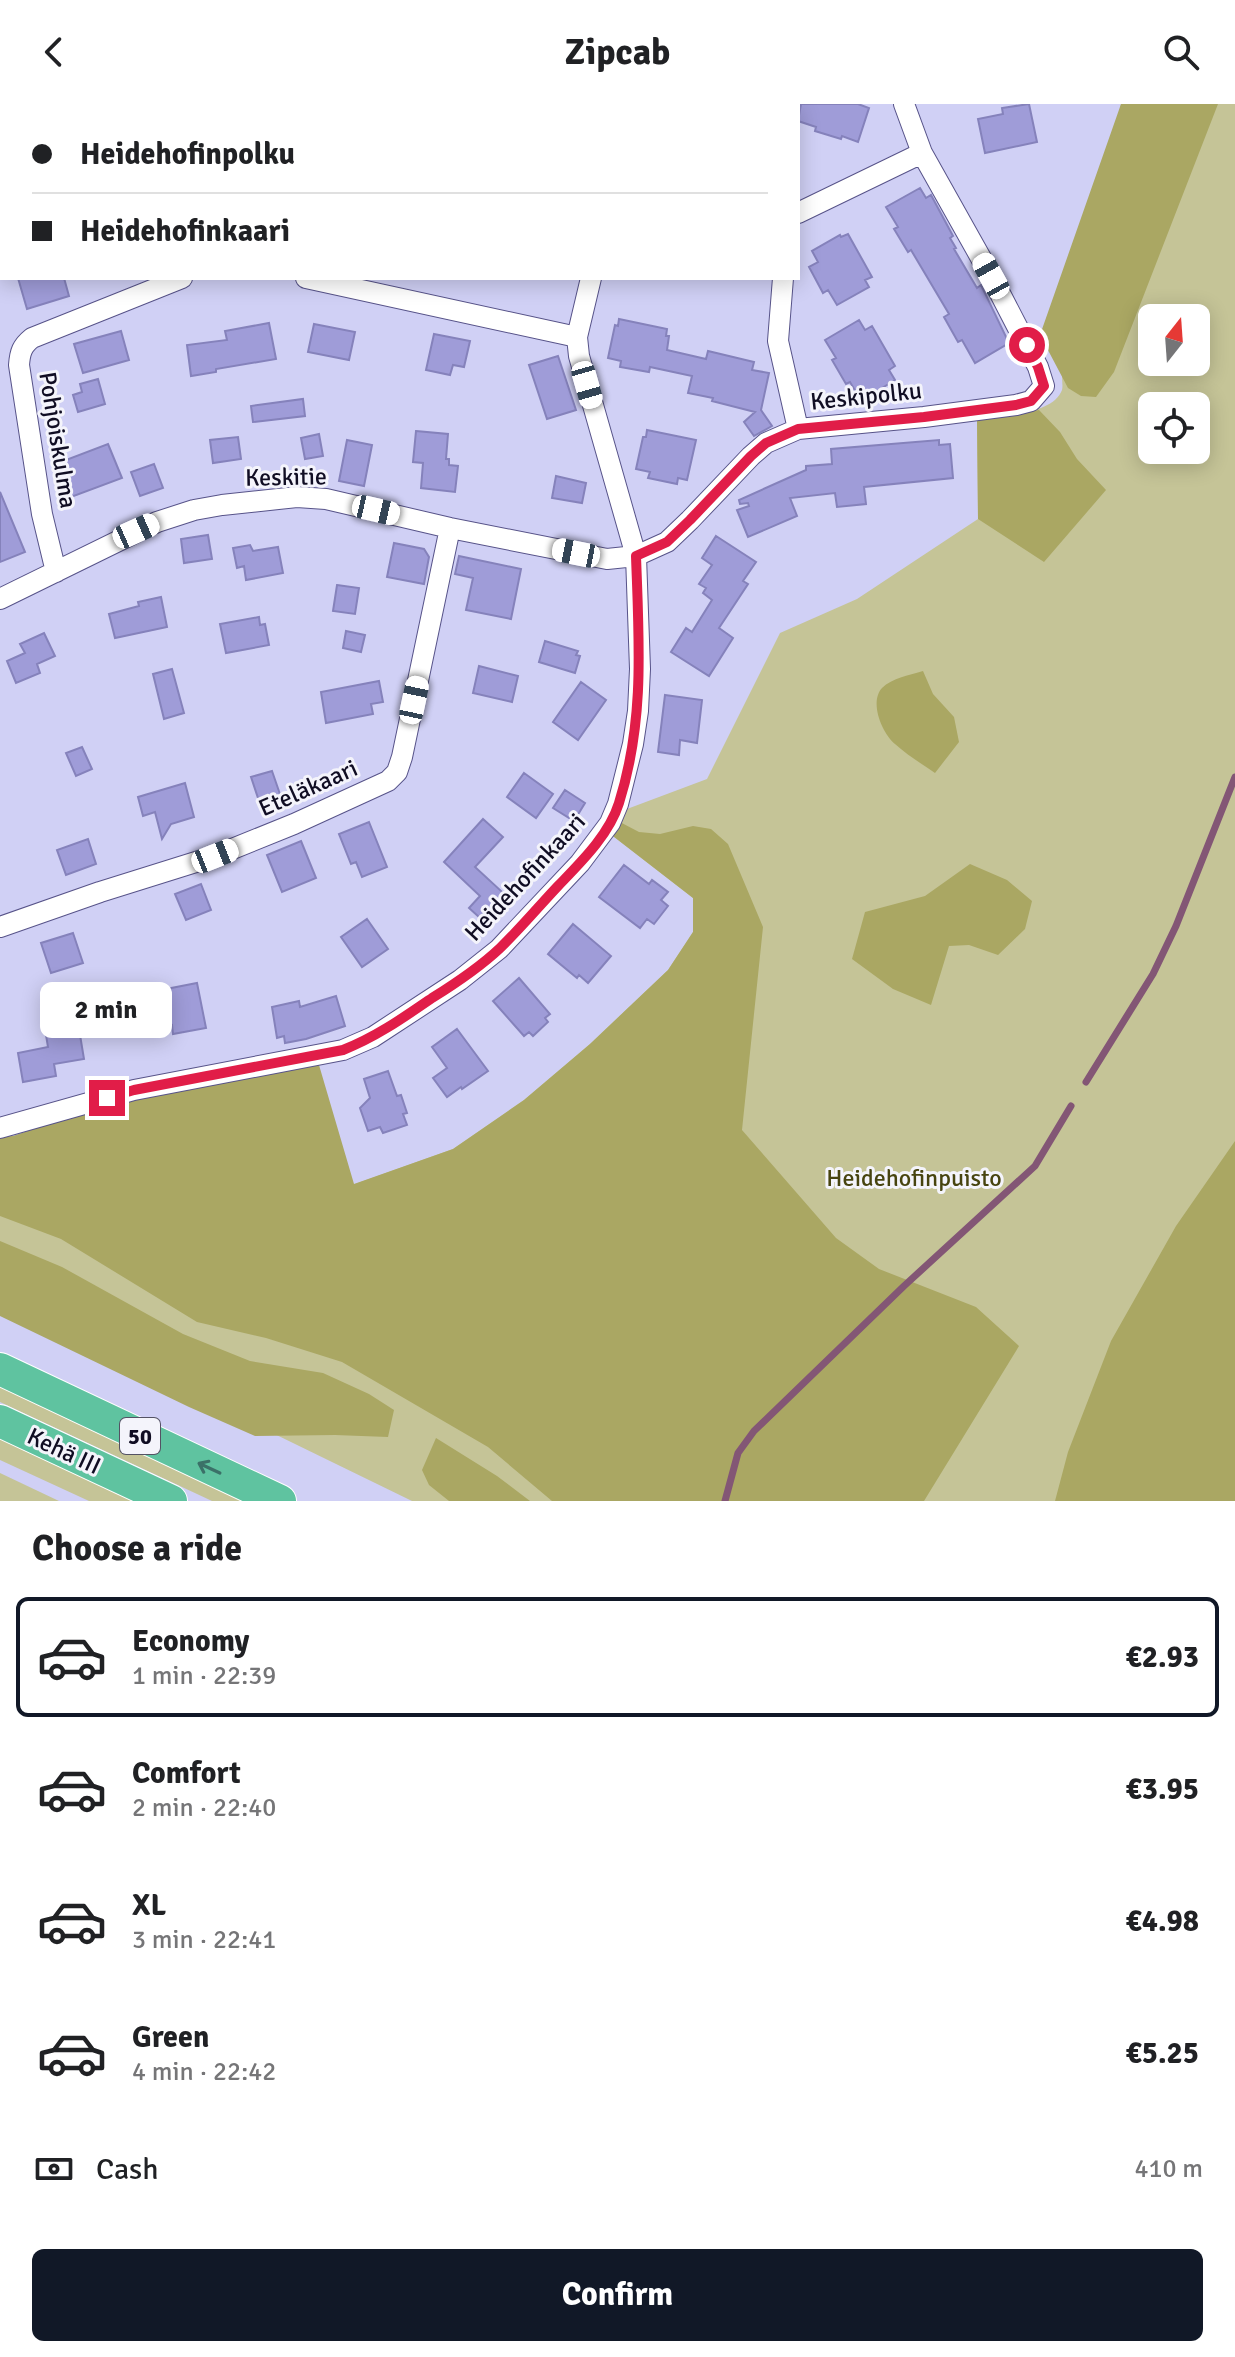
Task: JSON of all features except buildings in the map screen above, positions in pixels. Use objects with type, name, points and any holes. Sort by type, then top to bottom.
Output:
[{"type":"highway","name":"Kehä III","points":[[0,1369],[280,1501]]},
{"type":"highway","name":"Kehä III","points":[[0,1421],[171,1501]]},
{"type":"street","points":[[800,212],[922,153],[904,104]]},
{"type":"street","name":"Keskipolku","points":[[636,556],[667,542],[766,443],[798,429],[1016,405],[1031,401],[1044,386],[1038,367],[991,276],[922,153]]},
{"type":"street","name":"Pohjoiskulma","points":[[56,572],[42,514],[19,365],[23,345],[32,338],[177,280]]},
{"type":"street","points":[[315,280],[577,337]]},
{"type":"street","name":"Heidehofinkaari","points":[[0,1128],[134,1090],[343,1050],[373,1037],[460,980],[499,949],[580,863],[610,823],[633,744],[638,711],[640,669],[636,556],[579,356],[577,337],[591,280]]},
{"type":"street","points":[[783,280],[778,341],[798,429]]},
{"type":"street","name":"Keskitie","points":[[0,599],[157,522],[194,510],[297,497],[326,499],[450,528],[607,559],[636,556]]},
{"type":"street","name":"Eteläkaari","points":[[0,927],[215,856],[388,781],[397,772],[402,757],[450,528]]},
{"type":"green space","name":"Heidehofinpuisto","points":[[1121,104],[1235,104],[1235,1501],[412,1501],[0,1300],[0,1137],[21,1136],[355,1184],[453,1149],[524,1100],[590,1044],[668,970],[693,932],[693,898],[609,833],[627,809],[707,779],[780,633],[857,599],[978,519],[977,420],[1037,409],[1048,405],[1062,390],[1062,376]]},
{"type":"green space","points":[[0,1387],[244,1501],[212,1501],[0,1402]]},
{"type":"green space","points":[[0,1437],[137,1501],[89,1501],[0,1460]]},
{"type":"green space","points":[[0,1473],[59,1501],[0,1501]]},
{"type":"shaded area","points":[[1121,104],[1218,104],[1114,372],[1096,397],[1081,396],[1068,388],[1040,335]]},
{"type":"shaded area","points":[[1039,410],[1106,490],[1044,562],[978,519],[977,420]]},
{"type":"shaded area","points":[[923,671],[933,694],[954,717],[959,742],[935,773],[890,739],[877,709],[878,694],[882,688],[901,677]]},
{"type":"shaded area","points":[[618,821],[639,832],[660,834],[693,826],[711,829],[728,844],[763,927],[742,1130],[836,1238],[879,1269],[976,1307],[1019,1346],[924,1501],[552,1501],[488,1447],[342,1362],[266,1338],[197,1322],[61,1239],[0,1216],[0,1137],[13,1136],[124,1098],[319,1065],[354,1184],[453,1149],[524,1100],[590,1044],[668,970],[693,932],[693,898],[609,833]]},
{"type":"shaded area","points":[[970,864],[1007,880],[1032,901],[1025,929],[998,955],[969,945],[949,946],[931,1005],[893,989],[852,959],[865,912],[925,896]]},
{"type":"shaded area","points":[[1235,1141],[1235,1501],[1055,1501],[1068,1452],[1111,1341],[1176,1226]]},
{"type":"shaded area","points":[[0,1241],[62,1267],[183,1334],[250,1361],[323,1373],[369,1394],[394,1410],[388,1437],[255,1436],[0,1316]]},
{"type":"shaded area","points":[[436,1438],[530,1501],[449,1501],[429,1485],[422,1470]]},
{"type":"waterway","points":[[1086,1082],[1153,974],[1176,926],[1235,777]]},
{"type":"waterway","points":[[725,1501],[738,1453],[754,1431],[904,1286],[1035,1166],[1071,1106]]},
{"type":"route","points":[[107,1098],[134,1090],[343,1050],[373,1037],[460,980],[499,949],[580,863],[610,823],[618,804],[638,711],[640,669],[636,556],[667,542],[766,443],[798,429],[924,417],[1031,401],[1044,386],[1027,345]]}]
